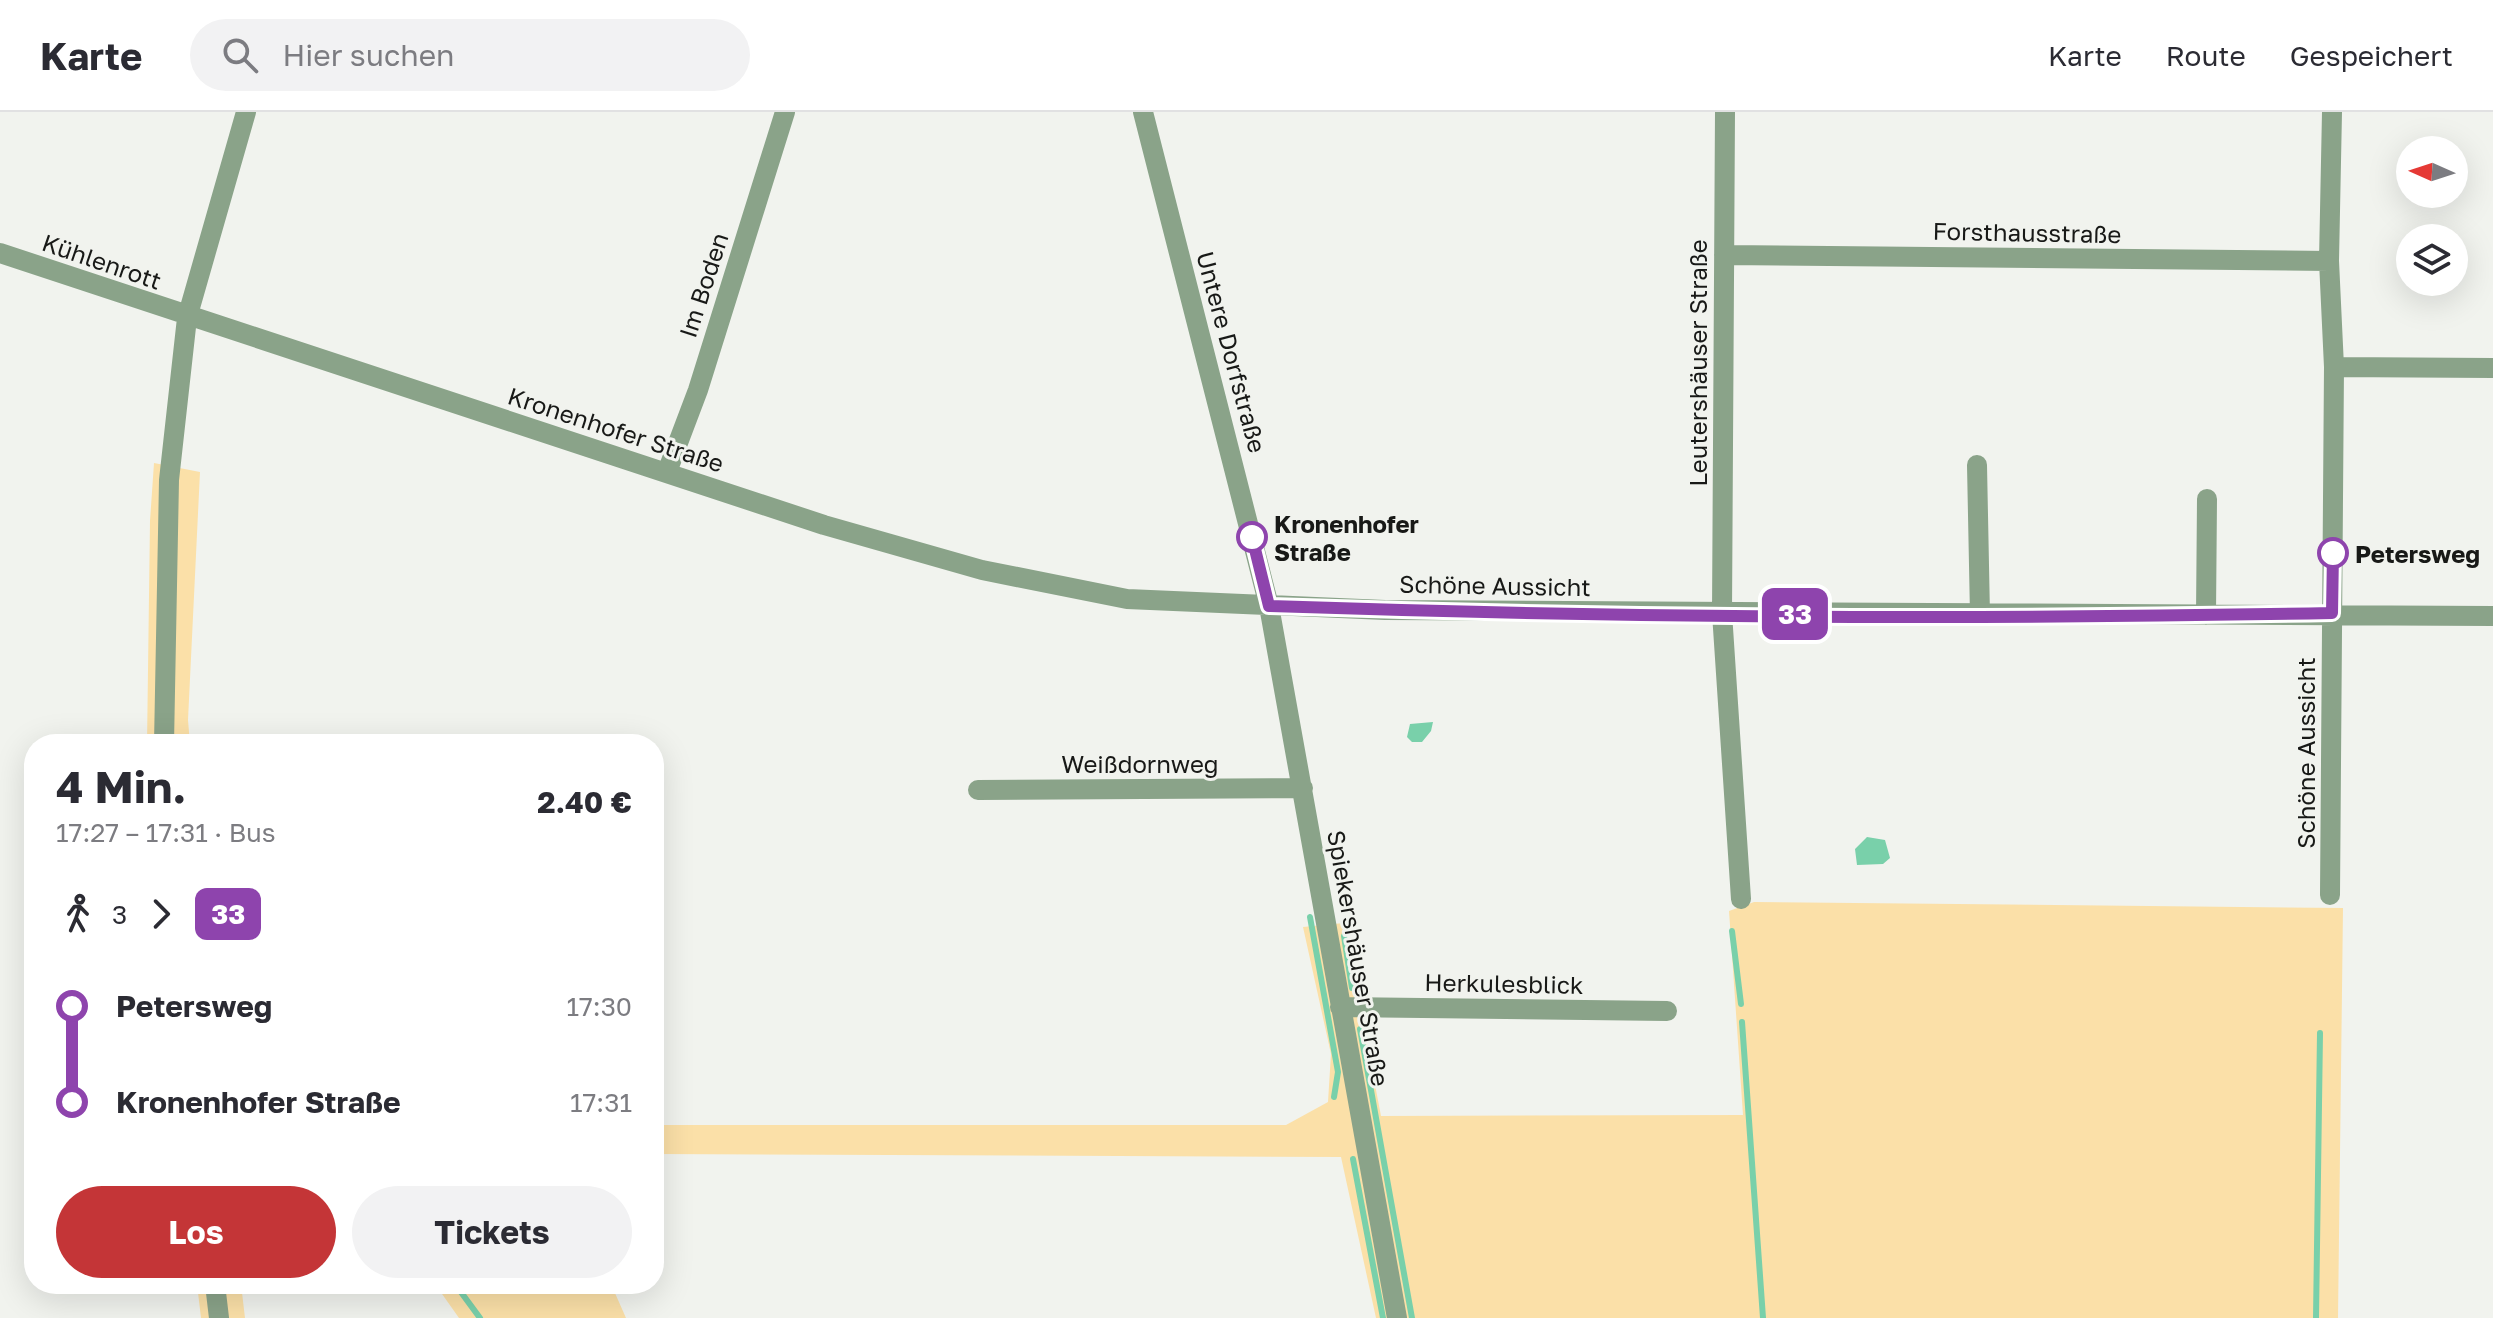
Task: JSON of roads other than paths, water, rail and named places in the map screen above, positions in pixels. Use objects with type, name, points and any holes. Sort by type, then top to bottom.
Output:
[{"type":"street","points":[[164,734],[169,480],[187,318],[246,112]]},
{"type":"street","name":"Im Boden","points":[[667,472],[698,390],[785,112]]},
{"type":"street","name":"Untere Dorfstraße","points":[[1143,112],[1269,606]]},
{"type":"street","name":"Leutershäuser Straße","points":[[1722,613],[1725,112]]},
{"type":"street","points":[[2332,112],[2329,261],[2334,367],[2332,613]]},
{"type":"street","name":"Kühlenrott","points":[[0,253],[187,318]]},
{"type":"street","name":"Forsthausstraße","points":[[1724,255],[2329,261]]},
{"type":"street","name":"Kronenhofer Straße","points":[[187,318],[824,525],[982,570],[1127,599],[1269,606]]},
{"type":"street","points":[[2334,367],[2493,368]]},
{"type":"street","points":[[1977,465],[1980,615]]},
{"type":"street","points":[[2206,615],[2207,499]]},
{"type":"street","name":"Schöne Aussicht","points":[[1269,606],[1722,613],[2493,616]]},
{"type":"street","name":"Spiekershäuser Straße","points":[[1269,606],[1397,1318]]},
{"type":"street","points":[[1722,613],[1741,899]]},
{"type":"street","name":"Schöne Aussicht","points":[[2330,895],[2332,613]]},
{"type":"street","name":"Weißdornweg","points":[[978,790],[1303,788]]},
{"type":"street","name":"Herkulesblick","points":[[1340,1007],[1667,1011]]},
{"type":"street","points":[[216,1294],[219,1318]]},
{"type":"waterway","points":[[1310,917],[1338,1072],[1334,1097]]},
{"type":"waterway","points":[[1732,931],[1741,1004]]},
{"type":"waterway","points":[[1344,936],[1352,988]]},
{"type":"waterway","points":[[1742,1022],[1763,1318]]},
{"type":"waterway","points":[[1360,1029],[1412,1318]]},
{"type":"waterway","points":[[2316,1318],[2320,1033]]},
{"type":"waterway","points":[[1353,1159],[1383,1318]]},
{"type":"waterway","points":[[462,1294],[480,1318]]},
{"type":"place","name":"Kronenhofer Straße","points":[[1252,537]]},
{"type":"place","name":"Petersweg","points":[[2333,553]]}]
